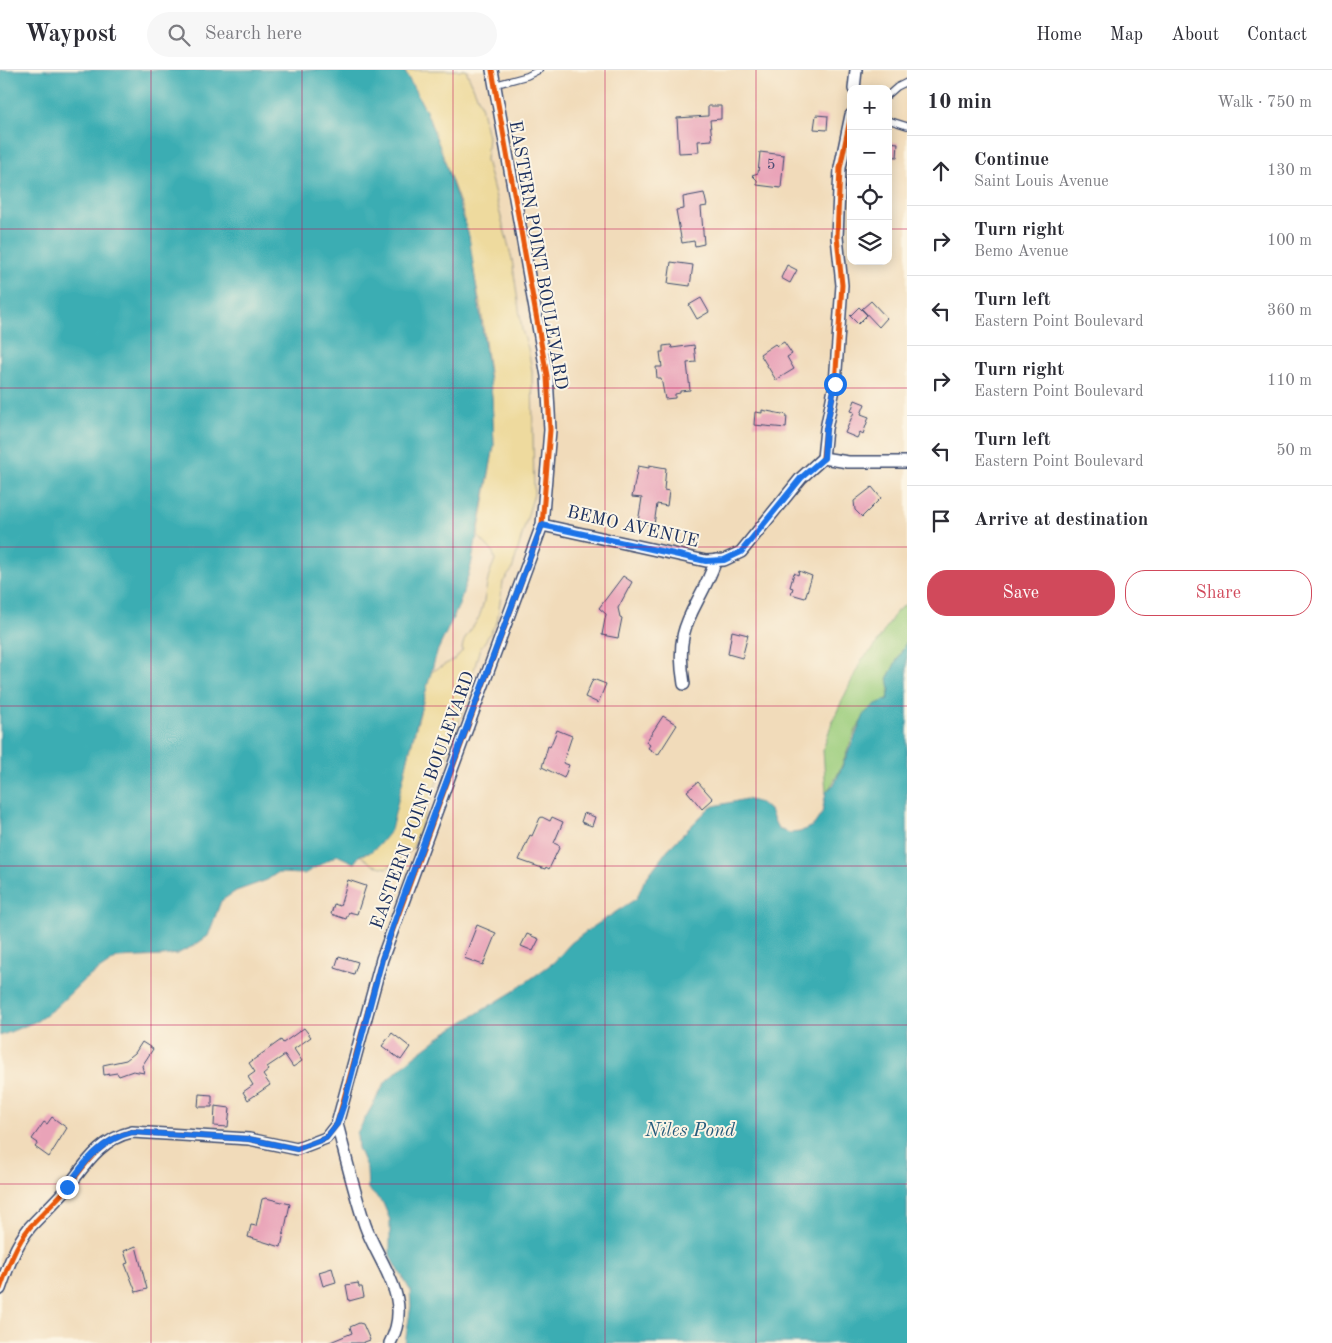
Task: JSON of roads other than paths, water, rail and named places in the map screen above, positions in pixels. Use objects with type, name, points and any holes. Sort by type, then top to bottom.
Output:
[{"type":"street","name":"EASTERN POINT BOULEVARD","points":[[337,1124],[385,950],[542,525],[550,430],[548,384],[492,70]]},
{"type":"street","points":[[854,85],[856,70]]},
{"type":"street","points":[[684,684],[680,660],[682,631],[693,606],[709,581],[716,560],[724,560],[741,552],[801,478],[824,458],[826,429],[835,384],[842,294],[836,237],[840,168],[848,130]]},
{"type":"street","points":[[824,458],[848,462],[907,462]]},
{"type":"street","name":"BEMO AVENUE","points":[[542,525],[706,561],[716,560]]},
{"type":"street","points":[[0,1289],[20,1243],[29,1228],[67,1187],[82,1166],[103,1145],[123,1134],[132,1132],[192,1134],[249,1139],[297,1149],[326,1138],[337,1124]]},
{"type":"street","points":[[337,1124],[366,1226],[384,1262],[397,1301],[399,1318],[396,1332],[390,1343]]},
{"type":"lane","points":[[494,84],[527,76],[539,70]]},
{"type":"lane","points":[[892,91],[907,82]]},
{"type":"lane","points":[[892,121],[907,126]]},
{"type":"water","points":[[0,70],[404,70],[426,111],[443,155],[469,236],[492,397],[494,446],[471,566],[459,605],[437,652],[414,733],[391,830],[378,846],[369,853],[360,855],[354,863],[337,855],[304,874],[277,873],[267,880],[236,891],[221,901],[208,936],[195,945],[177,954],[117,958],[84,980],[56,1007],[37,1021],[0,1036]]},
{"type":"water","name":"Niles Pond","points":[[907,641],[907,1343],[405,1343],[411,1306],[410,1290],[390,1255],[390,1220],[383,1203],[368,1189],[367,1169],[358,1148],[357,1133],[386,1081],[413,1057],[445,1033],[514,991],[554,962],[571,943],[637,898],[644,881],[668,849],[710,807],[746,799],[761,803],[770,811],[778,829],[790,833],[800,832],[814,825],[822,813],[826,792],[835,783],[865,713],[876,704],[888,699],[890,689],[888,677]]}]
